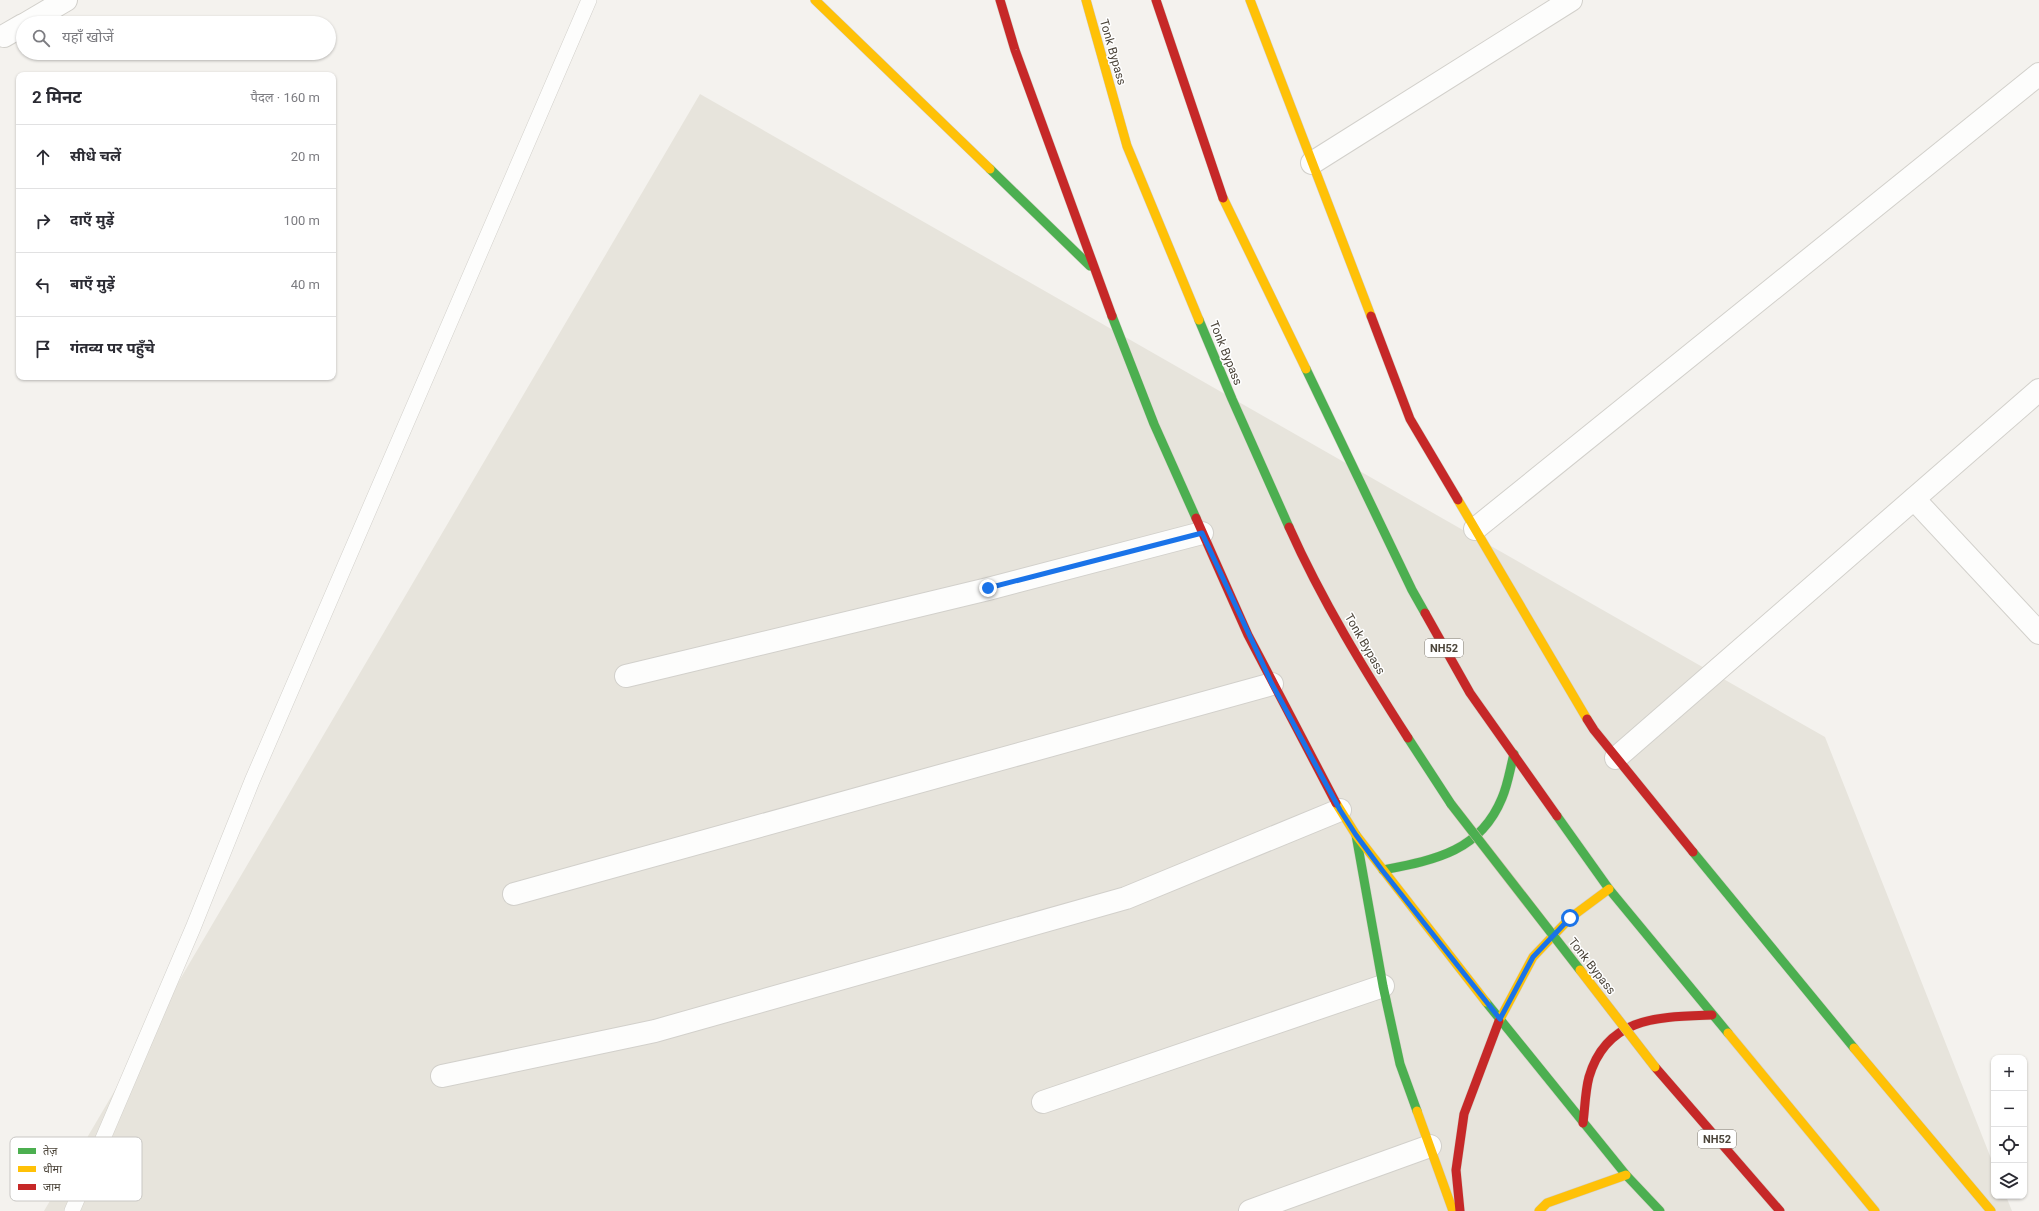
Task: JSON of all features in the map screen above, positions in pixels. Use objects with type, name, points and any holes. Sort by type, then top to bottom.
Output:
[{"type":"main road","points":[[815,0],[1093,268]]},
{"type":"main road","points":[[1000,0],[1015,50],[1093,268],[1154,424],[1202,533],[1272,684],[1340,810],[1356,835],[1382,870],[1500,1019],[1626,1175],[1660,1211]]},
{"type":"main road","name":"Tonk Bypass","points":[[1086,0],[1127,146],[1232,399],[1303,557],[1383,699],[1451,804],[1655,1067],[1780,1211]]},
{"type":"main road","name":"NH52","points":[[1156,0],[1221,194],[1412,590],[1470,693],[1609,889],[1875,1211]]},
{"type":"main road","points":[[1250,0],[1410,419],[1594,730],[1873,1072],[1991,1211]]},
{"type":"main road","points":[[1382,870],[1437,859],[1460,849],[1480,834],[1494,818],[1502,799],[1514,754]]},
{"type":"main road","points":[[1356,835],[1383,986],[1400,1064],[1453,1211]]},
{"type":"main road","points":[[1460,1211],[1456,1170],[1464,1114],[1500,1019],[1533,957],[1570,918],[1609,889]]},
{"type":"main road","points":[[1583,1123],[1588,1085],[1598,1055],[1612,1037],[1635,1023],[1668,1018],[1712,1015]]},
{"type":"main road","points":[[1539,1211],[1547,1203],[1626,1175]]},
{"type":"street","points":[[38,16],[66,0]]},
{"type":"street","points":[[1312,163],[1571,0]]},
{"type":"street","points":[[4,36],[16,29]]},
{"type":"street","points":[[1475,529],[2039,74]]},
{"type":"street","points":[[1616,758],[2039,390]]},
{"type":"street","points":[[1914,499],[2039,633]]},
{"type":"street","points":[[626,676],[988,588],[1202,533]]},
{"type":"street","points":[[514,894],[1272,684]]},
{"type":"street","points":[[442,1076],[655,1031],[1126,898],[1340,810]]},
{"type":"street","points":[[1043,1102],[1383,986]]},
{"type":"street","points":[[1250,1211],[1430,1146]]},
{"type":"lane","points":[[104,1137],[193,928],[256,774],[589,0]]},
{"type":"lane","points":[[72,1211],[76,1201]]},
{"type":"shaded area","points":[[700,94],[1825,737],[1991,1158],[1991,1199],[2007,1199],[2012,1211],[44,1211],[50,1201],[142,1201],[142,1137],[87,1137]]},
{"type":"traffic: fast","points":[[990,169],[1090,266]]},
{"type":"traffic: fast","points":[[1112,316],[1154,424],[1196,518]]},
{"type":"traffic: fast","points":[[1199,320],[1232,399],[1289,527]]},
{"type":"traffic: fast","points":[[1306,369],[1412,590],[1425,613]]},
{"type":"traffic: fast","points":[[1408,738],[1451,804]]},
{"type":"traffic: fast","points":[[1383,870],[1437,857],[1468,842],[1481,831],[1493,816],[1502,798],[1514,754]]},
{"type":"traffic: fast","points":[[1451,804],[1580,970]]},
{"type":"traffic: fast","points":[[1557,816],[1609,889],[1728,1033]]},
{"type":"traffic: fast","points":[[1356,835],[1383,986],[1400,1064],[1417,1111]]},
{"type":"traffic: fast","points":[[1693,852],[1854,1048]]},
{"type":"traffic: fast","points":[[1486,1002],[1626,1175],[1660,1211]]},
{"type":"traffic: slow","points":[[815,0],[990,169]]},
{"type":"traffic: slow","points":[[1086,0],[1127,146],[1199,320]]},
{"type":"traffic: slow","points":[[1250,0],[1371,316]]},
{"type":"traffic: slow","points":[[1223,198],[1306,369]]},
{"type":"traffic: slow","points":[[1458,500],[1587,719]]},
{"type":"traffic: slow","points":[[1336,803],[1356,835],[1486,1002]]},
{"type":"traffic: slow","points":[[1499,1021],[1533,957],[1570,918],[1609,889]]},
{"type":"traffic: slow","points":[[1580,970],[1655,1067]]},
{"type":"traffic: slow","points":[[1728,1033],[1875,1211]]},
{"type":"traffic: slow","points":[[1854,1048],[1991,1211]]},
{"type":"traffic: slow","points":[[1417,1111],[1453,1211]]},
{"type":"traffic: slow","points":[[1539,1211],[1547,1203],[1626,1175]]},
{"type":"traffic: jam","points":[[1000,0],[1015,50],[1112,316]]},
{"type":"traffic: jam","points":[[1156,0],[1223,198]]},
{"type":"traffic: jam","points":[[1371,316],[1410,419],[1458,500]]},
{"type":"traffic: jam","points":[[1196,518],[1248,635],[1336,803]]},
{"type":"traffic: jam","points":[[1289,527],[1315,582],[1330,609],[1408,738]]},
{"type":"traffic: jam","points":[[1425,613],[1470,693],[1557,816]]},
{"type":"traffic: jam","points":[[1587,719],[1594,730],[1693,852]]},
{"type":"traffic: jam","points":[[1583,1123],[1589,1077],[1597,1057],[1608,1042],[1622,1031],[1637,1024],[1655,1019],[1712,1015]]},
{"type":"traffic: jam","points":[[1460,1211],[1456,1170],[1464,1114],[1499,1021]]},
{"type":"traffic: jam","points":[[1655,1067],[1780,1211]]},
{"type":"route","points":[[988,588],[1202,533],[1272,684],[1340,810],[1356,835],[1382,870],[1500,1019],[1533,957],[1570,918]]}]
